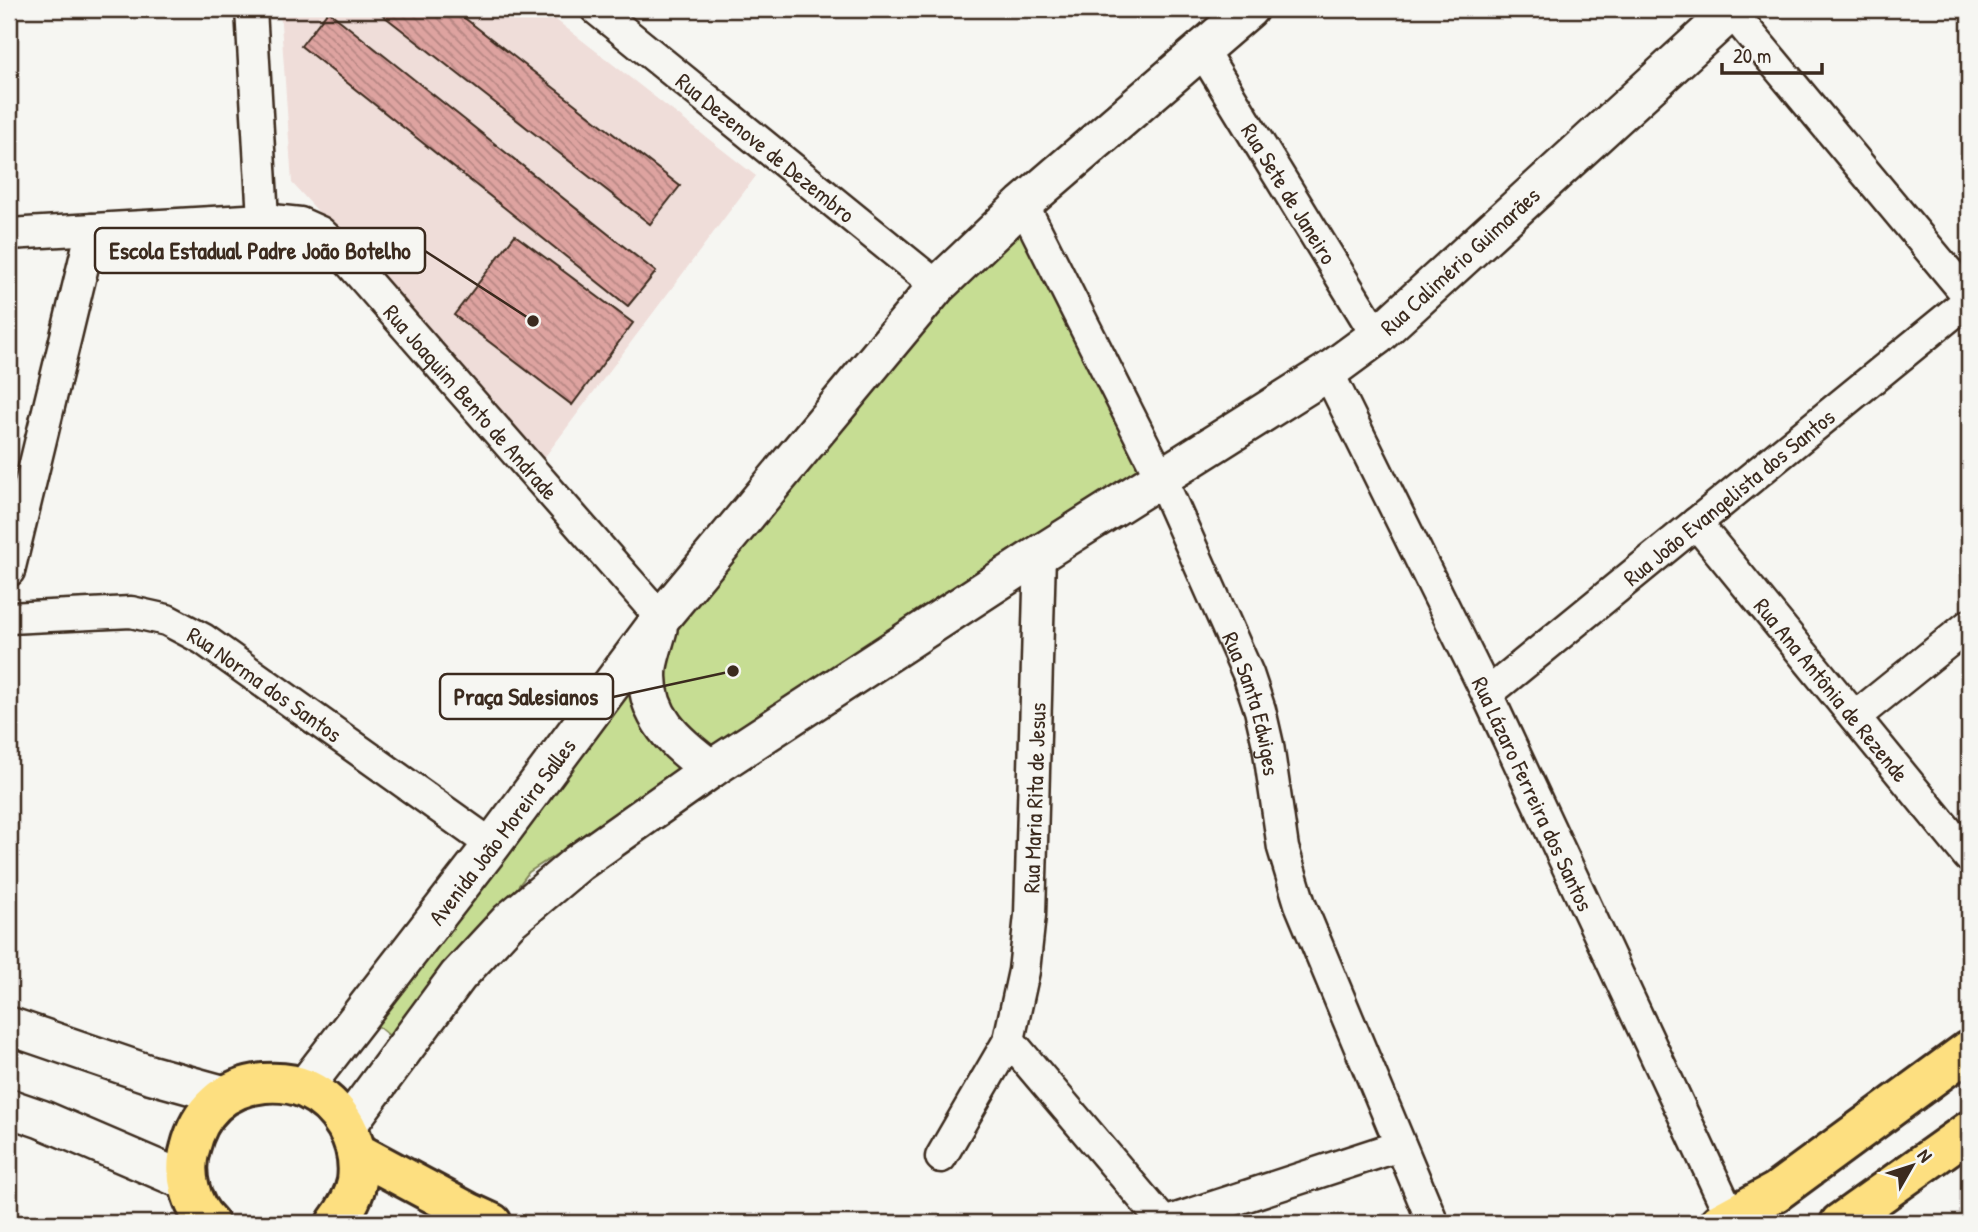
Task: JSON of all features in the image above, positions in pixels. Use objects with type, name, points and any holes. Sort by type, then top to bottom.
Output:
[{"type":"main road","points":[[1725,1220],[1776,1192],[1969,1050]]},
{"type":"main road","points":[[208,1223],[194,1201],[188,1182],[187,1157],[194,1133],[207,1112],[225,1095],[248,1085],[276,1082],[304,1088],[328,1103],[351,1139],[468,1212],[492,1223]]},
{"type":"main road","points":[[1840,1223],[1969,1131]]},
{"type":"main road","points":[[336,1223],[347,1208],[356,1181],[351,1139]]},
{"type":"street","points":[[251,9],[263,219]]},
{"type":"street","name":"Rua Dezenove de Dezembro","points":[[596,9],[937,286]]},
{"type":"street","name":"Avenida João Moreira Salles","points":[[304,1088],[492,845],[661,618],[937,286],[1023,204],[1249,9]]},
{"type":"street","points":[[1733,10],[1969,298]]},
{"type":"street","name":"Rua Calimério Guimarães","points":[[711,769],[1040,554],[1328,372],[1377,336],[1733,10]]},
{"type":"street","name":"Rua Sete de Janeiro","points":[[1202,50],[1377,336]]},
{"type":"street","name":"Rua Santa Edwiges","points":[[1023,204],[1161,478],[1248,674],[1268,745],[1283,848],[1300,904],[1433,1223]]},
{"type":"street","name":"Rua Joaquim Bento de Andrade","points":[[9,234],[263,219],[300,223],[320,232],[337,248],[661,618]]},
{"type":"street","points":[[9,571],[92,229]]},
{"type":"street","name":"Rua João Evangelista dos Santos","points":[[1487,694],[1969,298]]},
{"type":"street","name":"Rua Lázaro Ferreira dos Santos","points":[[1328,372],[1487,694],[1725,1220]]},
{"type":"street","name":"Rua Ana Antônia de Rezende","points":[[1696,523],[1969,857]]},
{"type":"street","name":"Rua Maria Rita de Jesus","points":[[941,1157],[1009,1040],[1024,971],[1031,915],[1040,554]]},
{"type":"street","name":"Rua Norma dos Santos","points":[[9,618],[131,612],[167,620],[203,639],[492,845]]},
{"type":"street","points":[[351,1139],[458,976],[509,921],[578,863],[711,769],[678,744],[660,722],[649,695],[649,667],[661,618]]},
{"type":"street","points":[[1855,717],[1969,625]]},
{"type":"street","points":[[9,1026],[149,1074],[225,1095]]},
{"type":"street","points":[[1009,1040],[1164,1223],[1399,1146]]},
{"type":"street","points":[[9,1108],[188,1182]]},
{"type":"shaded area","points":[[280,9],[542,9],[756,176],[544,458],[292,183]]},
{"type":"green space","points":[[1020,220],[1145,471],[529,872],[399,1044],[373,1022],[675,603]]},
{"type":"building","points":[[375,9],[453,9],[680,186],[650,224]]},
{"type":"building","points":[[328,11],[656,272],[628,306],[301,46]]},
{"type":"building","points":[[515,235],[633,323],[572,405],[454,315]]},
{"type":"place","name":"Escola Estadual Padre João Botelho","points":[[533,321]]},
{"type":"place","name":"Praça Salesianos","points":[[733,671]]}]
